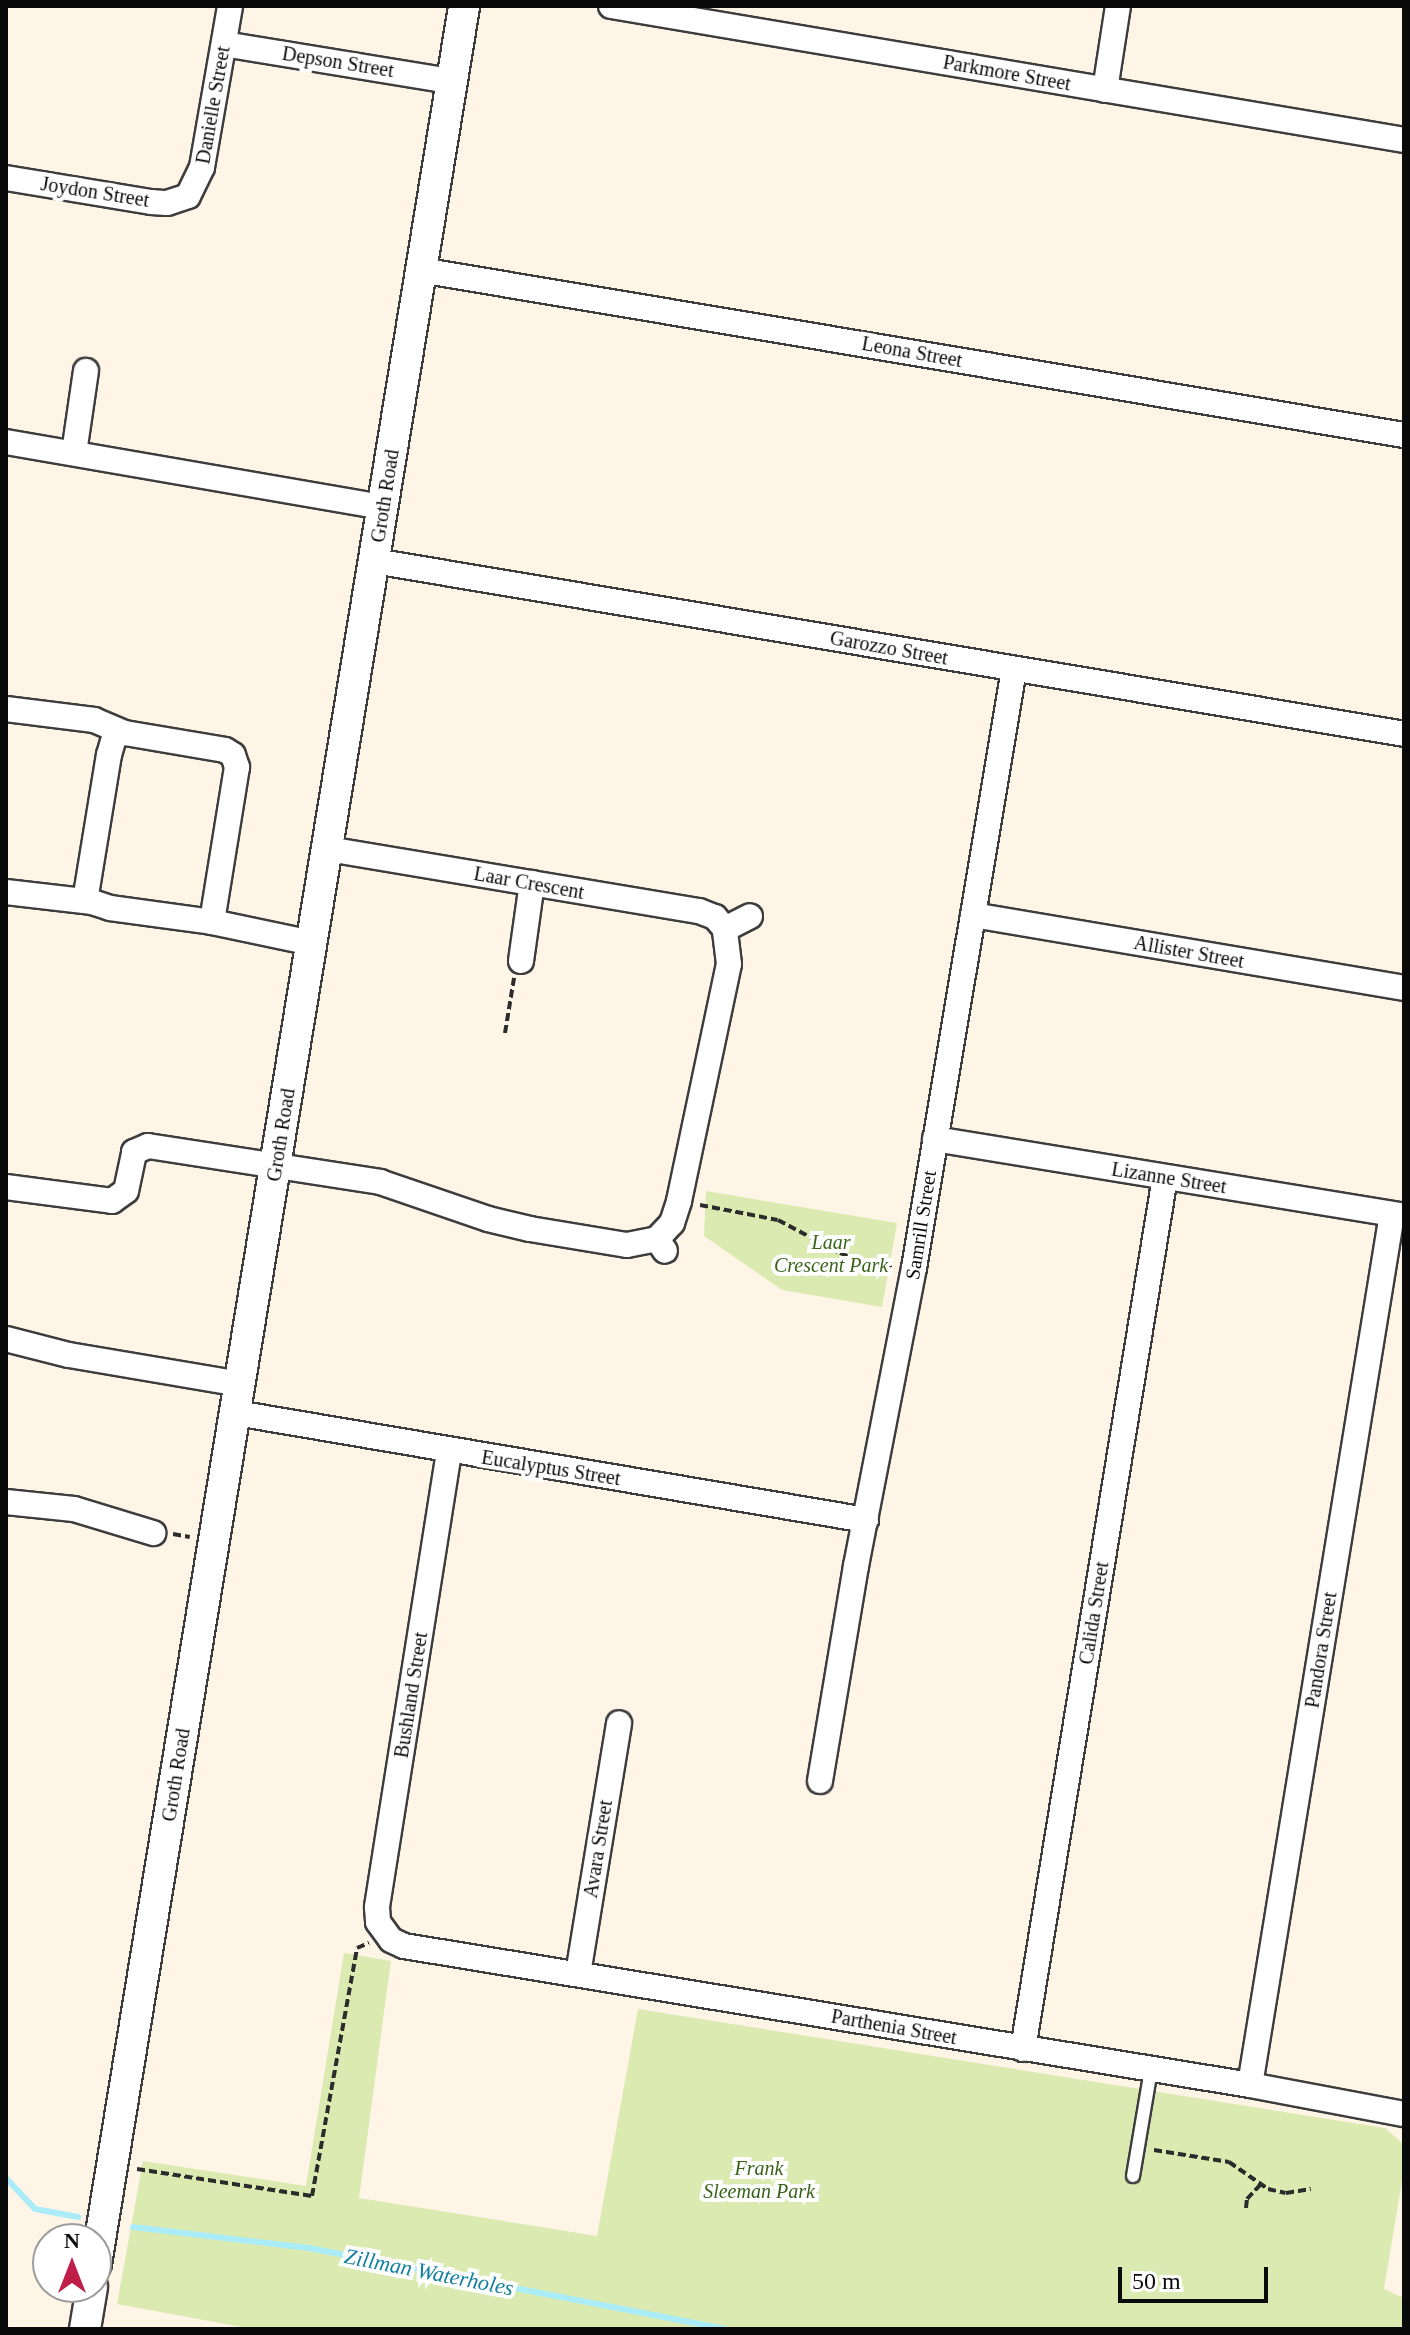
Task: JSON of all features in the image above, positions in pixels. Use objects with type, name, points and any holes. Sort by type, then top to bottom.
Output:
[{"type":"street","name":"Danielle Street","points":[[184,199],[193,191],[200,175],[230,6]]},
{"type":"street","name":"Groth Road","points":[[103,2223],[464,6]]},
{"type":"street","name":"Parkmore Street","points":[[611,6],[1404,140]]},
{"type":"street","points":[[1105,90],[1118,6]]},
{"type":"street","name":"Depson Street","points":[[224,44],[451,81]]},
{"type":"street","name":"Joydon Street","points":[[6,178],[151,202],[184,199]]},
{"type":"street","name":"Leona Street","points":[[420,270],[1404,435]]},
{"type":"street","points":[[74,453],[86,371]]},
{"type":"street","points":[[6,442],[383,507]]},
{"type":"street","name":"Garozzo Street","points":[[374,561],[1404,734]]},
{"type":"street","name":"Samrill Street","points":[[820,1781],[914,1268],[1014,669]]},
{"type":"street","points":[[6,709],[73,716],[116,730],[225,750],[236,759],[212,922]]},
{"type":"street","points":[[85,901],[109,755],[116,730]]},
{"type":"street","name":"Laar Crescent","points":[[328,849],[699,911],[715,917],[725,929]]},
{"type":"street","points":[[521,961],[532,883]]},
{"type":"street","points":[[6,892],[85,901],[138,913],[212,922],[312,943]]},
{"type":"street","name":"Allister Street","points":[[973,915],[1404,988]]},
{"type":"street","points":[[6,1187],[112,1201],[126,1191],[134,1152],[148,1146],[380,1182],[488,1219],[530,1229],[627,1245],[661,1245],[679,1201],[729,964],[725,929],[750,916]]},
{"type":"street","name":"Lizanne Street","points":[[935,1139],[1398,1215]]},
{"type":"street","name":"Calida Street","points":[[1023,2049],[1165,1177]]},
{"type":"street","name":"Pandora Street","points":[[1250,2085],[1398,1215]]},
{"type":"street","name":"Eucalyptus Street","points":[[6,1339],[449,1452],[866,1520]]},
{"type":"street","name":"Bushland Street","points":[[386,1936],[378,1922],[377,1907],[449,1452]]},
{"type":"street","points":[[6,1502],[74,1509],[153,1533]]},
{"type":"street","name":"Avara Street","points":[[578,1974],[619,1723]]},
{"type":"street","name":"Parthenia Street","points":[[386,1936],[404,1946],[1250,2085],[1404,2114]]},
{"type":"street","points":[[85,2329],[89,2303]]},
{"type":"lane","points":[[1133,2176],[1151,2070]]},
{"type":"path","points":[[505,1033],[512,983],[521,961]]},
{"type":"path","points":[[679,1201],[778,1220],[860,1261],[914,1268]]},
{"type":"path","points":[[136,2169],[312,2196],[357,1948],[386,1936]]},
{"type":"path","points":[[1139,2140],[1155,2151],[1229,2162],[1260,2185],[1286,2193],[1311,2189]]},
{"type":"path","points":[[1246,2208],[1247,2199],[1260,2185]]},
{"type":"green space","name":"Laar Crescent Park","points":[[706,1191],[897,1223],[882,1307],[782,1290],[704,1236]]},
{"type":"green space","name":"Frank Sleeman Park","points":[[344,1953],[391,1961],[359,2198],[597,2236],[638,2009],[1385,2128],[1404,2145],[1404,2169],[1384,2289],[1404,2298],[1404,2329],[252,2329],[117,2304],[143,2161],[306,2186]]},
{"type":"waterway","name":"Zillman Waterholes","points":[[6,2178],[35,2209],[78,2217]]},
{"type":"waterway","name":"Zillman Waterholes","points":[[133,2227],[309,2248],[724,2329]]}]
